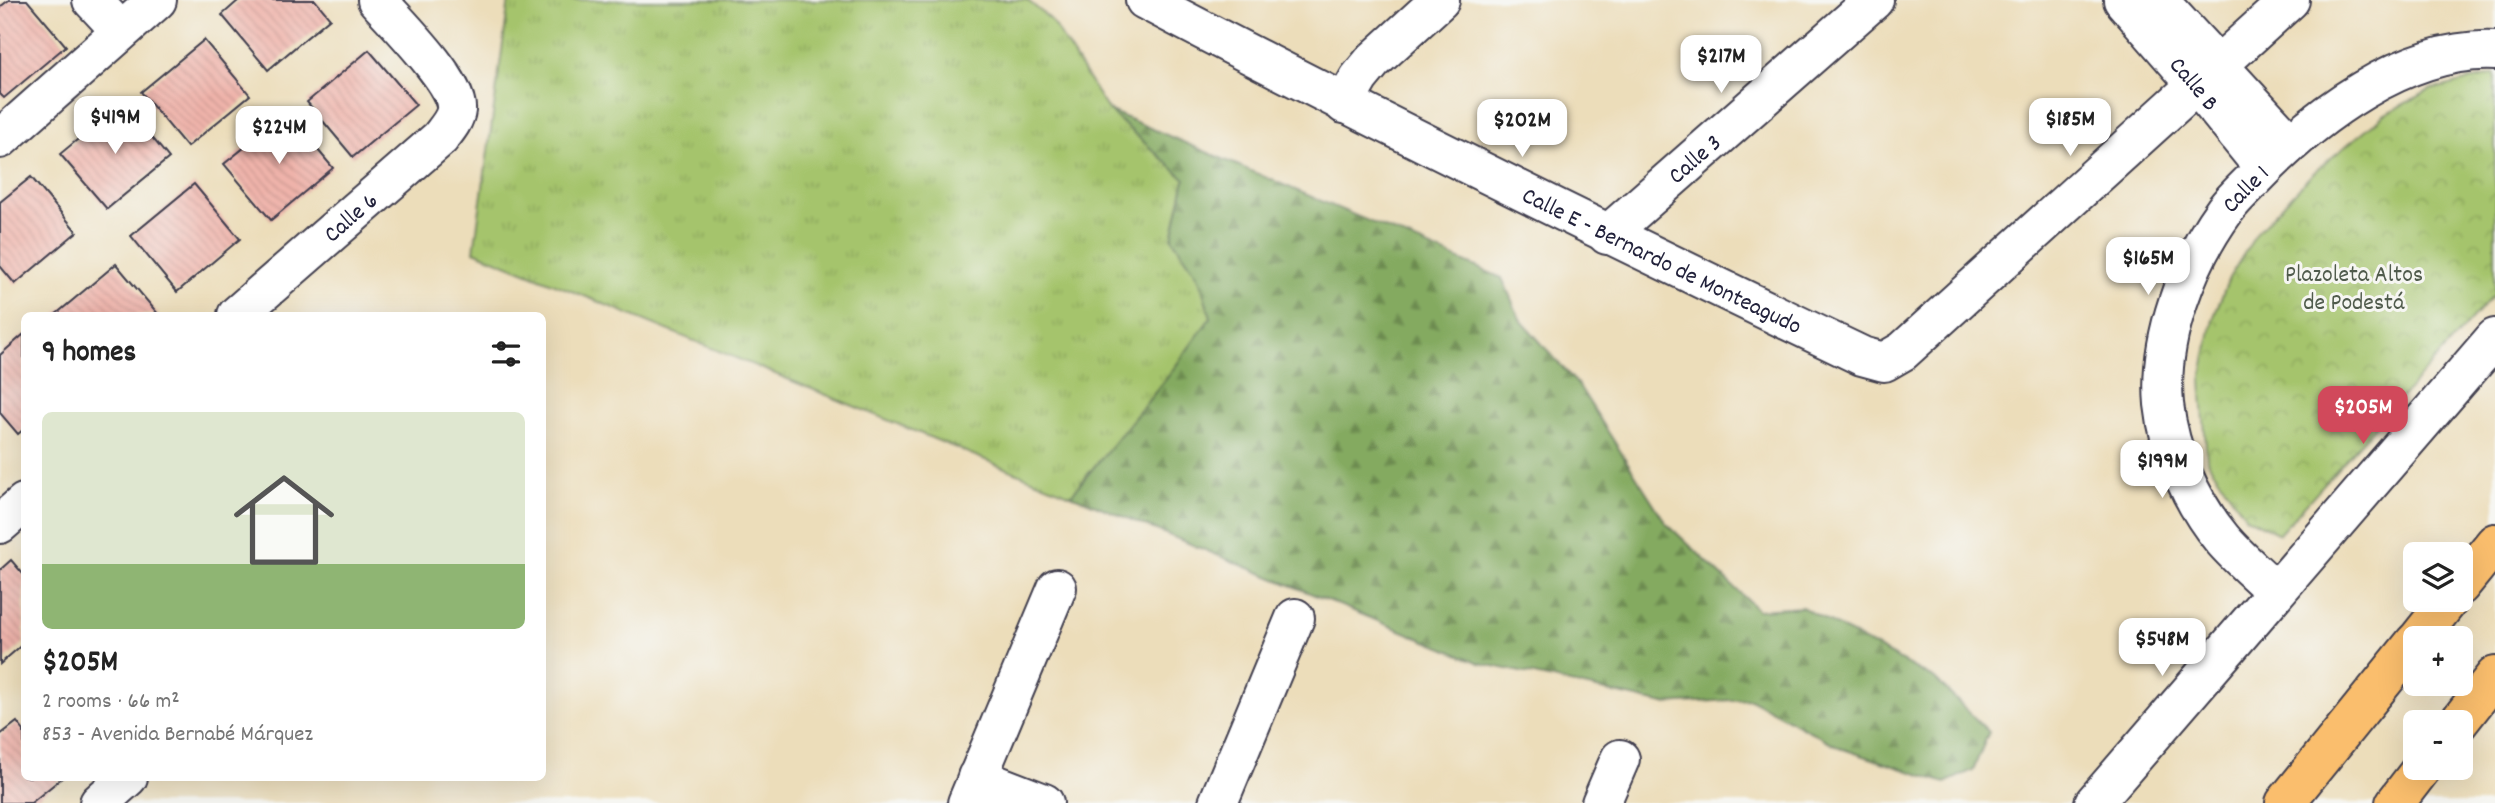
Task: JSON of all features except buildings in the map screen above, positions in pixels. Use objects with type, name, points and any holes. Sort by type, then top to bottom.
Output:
[{"type":"main road","points":[[2473,570],[2495,543]]},
{"type":"main road","points":[[2428,626],[2439,612]]},
{"type":"main road","points":[[2285,803],[2403,656]]},
{"type":"main road","points":[[2468,710],[2495,676]]},
{"type":"main road","points":[[2395,803],[2413,780]]},
{"type":"street","points":[[92,0],[121,31]]},
{"type":"street","points":[[0,139],[157,0]]},
{"type":"street","name":"Calle 6","points":[[240,312],[440,138],[451,123],[456,109],[453,92],[444,77],[377,0]]},
{"type":"street","name":"Calle E - Bernardo de Monteagudo","points":[[1145,0],[1344,104],[1607,235],[1862,356],[1884,362],[1903,351],[2207,75]]},
{"type":"street","points":[[1344,104],[1359,78],[1373,61],[1440,0]]},
{"type":"street","name":"Calle 3","points":[[1607,235],[1874,0]]},
{"type":"street","name":"Calle B","points":[[2123,0],[2207,75],[2277,155]]},
{"type":"street","name":"Calle B","points":[[2158,0],[2207,75]]},
{"type":"street","points":[[2207,75],[2290,0]]},
{"type":"street","name":"Calle 1","points":[[2275,591],[2222,539],[2192,495],[2175,449],[2164,404],[2165,358],[2178,301],[2196,256],[2225,209],[2277,155],[2348,99],[2407,68],[2435,58],[2474,50],[2495,51]]},
{"type":"street","points":[[2094,803],[2495,338]]},
{"type":"street","points":[[0,524],[21,506]]},
{"type":"street","points":[[1044,803],[972,790],[1057,588]]},
{"type":"street","points":[[1218,803],[1295,618]]},
{"type":"street","points":[[1601,803],[1620,759]]},
{"type":"street","points":[[99,803],[124,781]]},
{"type":"green space","points":[[509,0],[1027,0],[1050,19],[1108,110],[1185,179],[1172,238],[1198,276],[1211,317],[1167,378],[1071,495],[474,251]]},
{"type":"green space","name":"Plazoleta Altos de Podestá","points":[[2495,74],[2495,293],[2279,534],[2246,517],[2207,461],[2201,381],[2213,319],[2229,278],[2258,231],[2314,172],[2385,114],[2430,90]]},
{"type":"green space","points":[[1108,110],[1502,278],[1520,319],[1579,386],[1666,523],[1758,610],[1802,607],[1935,679],[1989,732],[1973,770],[1945,783],[1843,749],[1750,699],[1664,704],[1480,663],[1071,495],[1167,378],[1211,317],[1198,276],[1172,238],[1185,179]]}]
